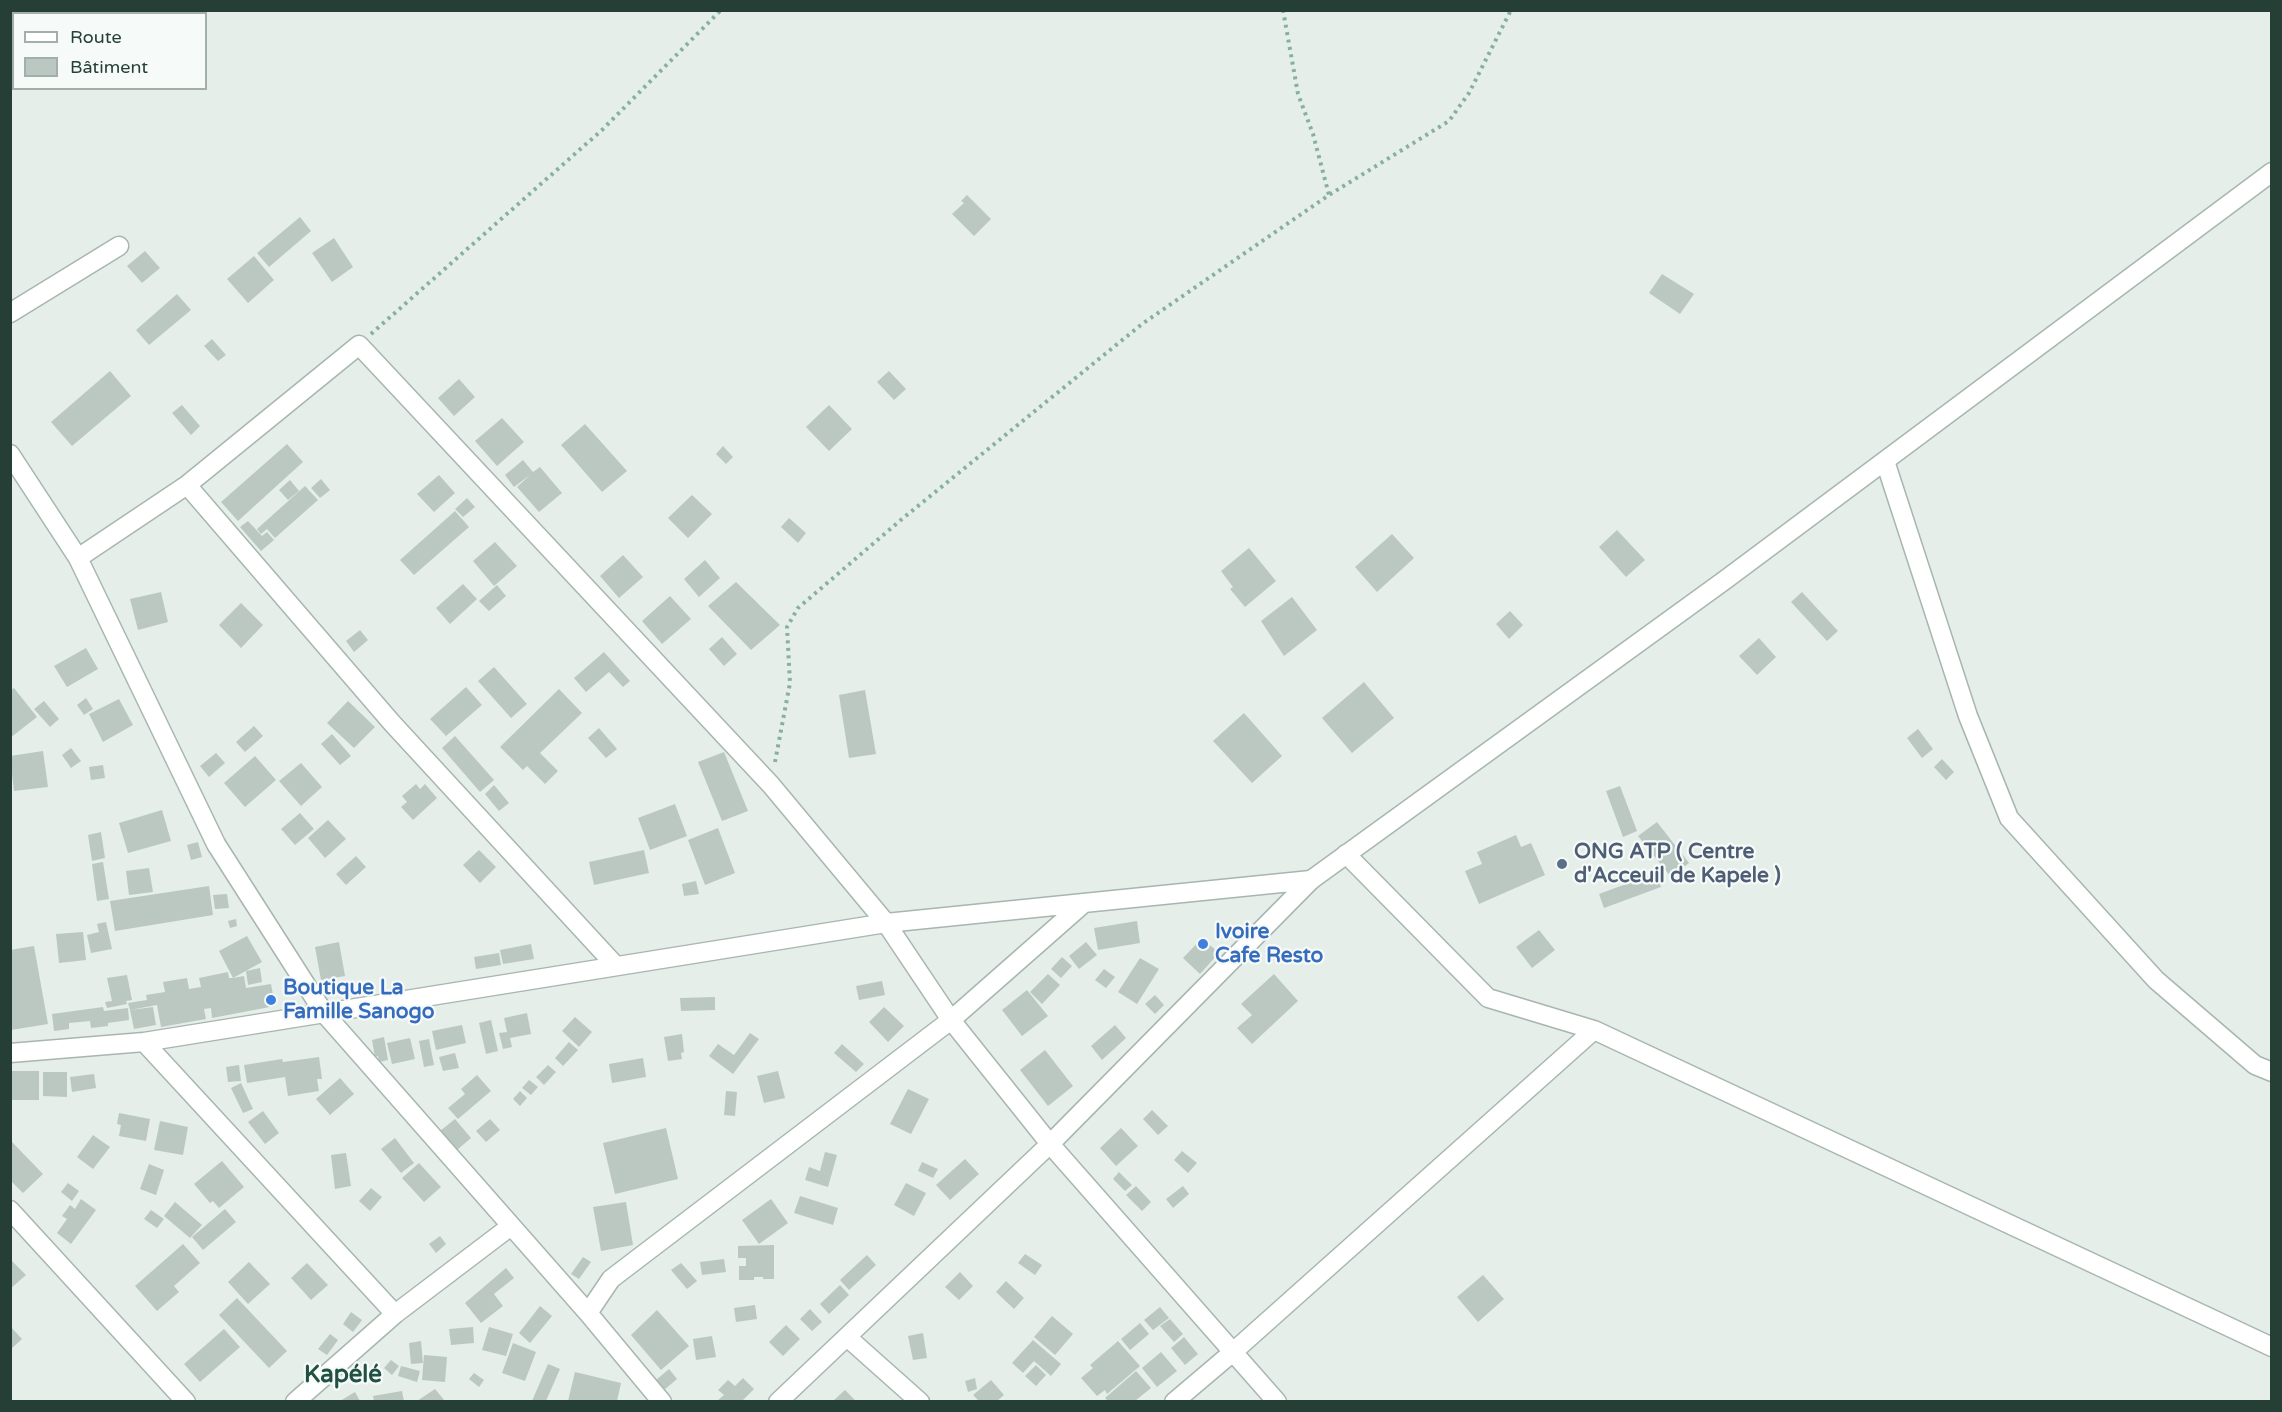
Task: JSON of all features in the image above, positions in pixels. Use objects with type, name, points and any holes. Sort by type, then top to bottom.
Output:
[{"type":"street","points":[[778,1401],[1050,1144],[1311,880],[1725,580],[2271,172]]},
{"type":"street","points":[[10,313],[119,246]]},
{"type":"street","points":[[78,558],[187,485],[359,345],[771,785],[886,922],[951,1020],[1050,1144],[1277,1401]]},
{"type":"street","points":[[10,454],[78,558],[216,844],[324,1013],[588,1313],[662,1401]]},
{"type":"street","points":[[1885,461],[1968,716],[2009,818],[2156,980],[2255,1065],[2271,1072]]},
{"type":"street","points":[[187,485],[392,723],[616,966]]},
{"type":"street","points":[[1346,854],[1488,998],[1594,1030],[2271,1347]]},
{"type":"street","points":[[10,1053],[144,1042],[886,922],[1311,880]]},
{"type":"street","points":[[588,1313],[610,1279],[951,1020],[1084,903]]},
{"type":"street","points":[[1174,1401],[1233,1352],[1594,1030]]},
{"type":"street","points":[[144,1042],[395,1314]]},
{"type":"street","points":[[10,1210],[186,1401]]},
{"type":"street","points":[[295,1401],[395,1314],[510,1226]]},
{"type":"street","points":[[847,1337],[920,1401]]},
{"type":"path","points":[[359,345],[602,130],[721,10]]},
{"type":"path","points":[[1282,10],[1298,94],[1313,134],[1329,195]]},
{"type":"path","points":[[771,785],[790,683],[787,627],[798,608],[920,504],[1142,324],[1329,195],[1449,122],[1469,93],[1512,10]]},
{"type":"building","points":[[967,195],[991,219],[974,236],[952,214],[964,203],[961,201]]},
{"type":"building","points":[[300,217],[311,231],[269,267],[257,253]]},
{"type":"building","points":[[334,238],[353,267],[332,282],[312,253]]},
{"type":"building","points":[[145,251],[160,268],[142,283],[127,266]]},
{"type":"building","points":[[254,256],[274,280],[248,303],[227,279]]},
{"type":"building","points":[[1662,274],[1694,294],[1680,314],[1649,293]]},
{"type":"building","points":[[177,294],[191,310],[149,345],[136,330]]},
{"type":"building","points":[[212,339],[226,355],[218,361],[204,346]]},
{"type":"building","points":[[110,371],[131,396],[72,446],[51,422]]},
{"type":"building","points":[[889,371],[906,389],[894,400],[877,382]]},
{"type":"building","points":[[459,379],[475,397],[454,416],[438,398]]},
{"type":"building","points":[[182,405],[200,426],[191,435],[172,413]]},
{"type":"building","points":[[829,405],[852,429],[829,451],[806,427]]},
{"type":"building","points":[[502,418],[524,442],[497,466],[475,441]]},
{"type":"building","points":[[585,424],[627,471],[602,492],[561,445]]},
{"type":"building","points":[[287,444],[303,462],[238,521],[221,502]]},
{"type":"building","points":[[723,446],[733,457],[726,464],[716,454]]},
{"type":"building","points":[[523,460],[533,472],[540,467],[562,493],[539,512],[517,487],[530,475],[514,487],[505,475]]},
{"type":"building","points":[[439,475],[455,493],[434,512],[417,494]]},
{"type":"building","points":[[321,479],[330,490],[320,498],[311,488]]},
{"type":"building","points":[[290,480],[299,491],[288,500],[279,490]]},
{"type":"building","points":[[305,486],[318,500],[275,538],[267,529],[261,534],[257,529]]},
{"type":"building","points":[[692,495],[712,514],[688,538],[668,518]]},
{"type":"building","points":[[467,498],[475,507],[463,517],[455,509]]},
{"type":"building","points":[[455,511],[469,527],[414,575],[400,560]]},
{"type":"building","points":[[789,518],[806,533],[798,543],[781,527]]},
{"type":"building","points":[[248,521],[262,536],[267,532],[274,540],[261,551],[240,527]]},
{"type":"building","points":[[1617,530],[1645,560],[1626,577],[1599,547]]},
{"type":"building","points":[[1392,534],[1414,558],[1377,592],[1355,567]]},
{"type":"building","points":[[495,542],[517,566],[494,586],[473,561]]},
{"type":"building","points":[[1249,548],[1276,581],[1245,607],[1230,589],[1233,587],[1221,571]]},
{"type":"building","points":[[623,555],[643,577],[619,598],[600,576]]},
{"type":"building","points":[[705,560],[720,578],[699,597],[684,579]]},
{"type":"building","points":[[736,582],[780,625],[751,650],[708,606]]},
{"type":"building","points":[[463,584],[477,599],[450,624],[436,608]]},
{"type":"building","points":[[497,585],[506,596],[489,611],[479,601]]},
{"type":"building","points":[[161,592],[168,622],[138,630],[130,599]]},
{"type":"building","points":[[1802,592],[1838,631],[1827,641],[1791,602]]},
{"type":"building","points":[[670,596],[691,619],[662,644],[642,621]]},
{"type":"building","points":[[1292,597],[1317,630],[1284,656],[1261,621]]},
{"type":"building","points":[[241,603],[263,625],[241,648],[219,625]]},
{"type":"building","points":[[1510,611],[1523,625],[1509,639],[1496,624]]},
{"type":"building","points":[[360,630],[368,640],[354,652],[346,641]]},
{"type":"building","points":[[722,637],[737,654],[724,666],[709,649]]},
{"type":"building","points":[[1759,638],[1776,657],[1757,675],[1739,656]]},
{"type":"building","points":[[86,648],[98,669],[67,687],[54,666]]},
{"type":"building","points":[[604,652],[630,681],[623,687],[609,672],[586,692],[574,678]]},
{"type":"building","points":[[494,667],[527,704],[511,718],[478,681]]},
{"type":"building","points":[[1364,682],[1394,718],[1352,753],[1322,718]]},
{"type":"building","points":[[466,687],[482,705],[446,736],[430,719]]},
{"type":"building","points":[[14,688],[37,717],[10,738],[10,691]]},
{"type":"building","points":[[559,689],[582,713],[540,753],[558,771],[545,784],[527,766],[523,770],[500,747]]},
{"type":"building","points":[[865,690],[876,754],[849,758],[839,695]]},
{"type":"building","points":[[86,698],[93,709],[84,715],[77,705]]},
{"type":"building","points":[[119,699],[133,725],[103,742],[89,714]]},
{"type":"building","points":[[44,701],[59,719],[50,727],[34,709]]},
{"type":"building","points":[[348,701],[375,727],[354,748],[327,723]]},
{"type":"building","points":[[1244,713],[1282,756],[1252,783],[1213,741]]},
{"type":"building","points":[[254,726],[263,736],[245,752],[236,742]]},
{"type":"building","points":[[599,728],[617,749],[606,758],[588,738]]},
{"type":"building","points":[[1918,729],[1933,749],[1922,758],[1907,738]]},
{"type":"building","points":[[332,734],[351,756],[340,765],[321,744]]},
{"type":"building","points":[[455,736],[494,780],[480,792],[442,748]]},
{"type":"building","points":[[71,748],[81,761],[71,768],[62,755]]},
{"type":"building","points":[[43,751],[48,787],[14,791],[10,756]]},
{"type":"building","points":[[724,752],[748,811],[722,821],[698,762]]},
{"type":"building","points":[[216,753],[225,763],[209,777],[200,766]]},
{"type":"building","points":[[255,756],[276,780],[245,807],[224,783]]},
{"type":"building","points":[[1942,759],[1954,772],[1946,780],[1934,767]]},
{"type":"building","points":[[301,763],[322,787],[301,806],[279,781]]},
{"type":"building","points":[[103,765],[105,778],[91,780],[89,767]]},
{"type":"building","points":[[416,784],[420,789],[425,784],[437,798],[413,820],[401,807],[407,802],[402,796]]},
{"type":"building","points":[[494,785],[509,803],[499,811],[485,794]]},
{"type":"building","points":[[1620,786],[1637,831],[1623,837],[1606,791]]},
{"type":"building","points":[[675,804],[687,836],[650,850],[638,818]]},
{"type":"building","points":[[162,810],[171,841],[128,853],[119,823]]},
{"type":"building","points":[[300,813],[314,829],[295,845],[281,829]]},
{"type":"building","points":[[328,820],[346,839],[325,858],[308,838]]},
{"type":"building","points":[[1657,822],[1689,863],[1671,877],[1638,836]]},
{"type":"building","points":[[718,828],[735,873],[705,885],[688,840]]},
{"type":"building","points":[[101,832],[105,858],[92,861],[88,835]]},
{"type":"building","points":[[1516,835],[1521,847],[1531,843],[1545,875],[1479,904],[1465,871],[1482,864],[1477,852]]},
{"type":"building","points":[[198,842],[202,857],[191,860],[187,845]]},
{"type":"building","points":[[479,850],[496,867],[480,883],[463,865]]},
{"type":"building","points":[[644,850],[649,873],[594,885],[589,862]]},
{"type":"building","points":[[356,856],[366,867],[346,885],[336,874]]},
{"type":"building","points":[[103,862],[109,899],[97,901],[92,864]]},
{"type":"building","points":[[149,868],[153,892],[129,895],[126,871]]},
{"type":"building","points":[[1656,873],[1661,887],[1604,908],[1599,894]]},
{"type":"building","points":[[696,881],[699,894],[684,896],[682,884]]},
{"type":"building","points":[[209,886],[213,915],[115,931],[110,901]]},
{"type":"building","points":[[227,894],[229,908],[215,909],[213,895]]},
{"type":"building","points":[[236,919],[237,926],[230,928],[228,921]]},
{"type":"building","points":[[1137,921],[1140,943],[1098,950],[1094,928]]},
{"type":"building","points":[[106,922],[112,949],[91,953],[87,935],[99,932],[97,924]]},
{"type":"building","points":[[1539,930],[1555,950],[1532,968],[1516,947]]},
{"type":"building","points":[[83,932],[86,960],[59,963],[56,934]]},
{"type":"building","points":[[247,936],[262,962],[233,978],[219,951]]},
{"type":"building","points":[[1202,938],[1219,953],[1200,974],[1183,958]]},
{"type":"building","points":[[339,942],[345,976],[321,980],[315,947]]},
{"type":"building","points":[[1086,942],[1097,955],[1079,969],[1069,956]]},
{"type":"building","points":[[531,944],[534,959],[503,964],[500,950]]},
{"type":"building","points":[[34,946],[48,1024],[11,1030],[10,950]]},
{"type":"building","points":[[499,953],[501,965],[476,969],[474,957]]},
{"type":"building","points":[[1062,957],[1072,966],[1061,978],[1051,969]]},
{"type":"building","points":[[1140,958],[1159,969],[1137,1004],[1118,992]]},
{"type":"building","points":[[260,968],[262,982],[248,985],[246,971]]},
{"type":"building","points":[[1104,969],[1115,977],[1106,988],[1095,980]]},
{"type":"building","points":[[228,972],[229,978],[244,976],[246,988],[271,984],[275,1006],[212,1018],[211,1008],[204,1009],[206,1019],[161,1027],[157,1005],[130,1010],[128,1003],[147,1000],[146,995],[165,992],[163,982],[187,978],[189,989],[201,987],[199,978]]},
{"type":"building","points":[[1048,974],[1060,985],[1042,1004],[1030,992]]},
{"type":"building","points":[[1274,974],[1298,1001],[1252,1044],[1237,1028],[1252,1015],[1241,1004]]},
{"type":"building","points":[[127,975],[132,1000],[126,1001],[127,1004],[107,1008],[105,1002],[112,1001],[107,978]]},
{"type":"building","points":[[882,981],[885,995],[859,1000],[856,986]]},
{"type":"building","points":[[1027,990],[1048,1016],[1022,1036],[1002,1010]]},
{"type":"building","points":[[1155,995],[1164,1005],[1155,1014],[1145,1004]]},
{"type":"building","points":[[715,997],[715,1010],[681,1011],[680,998]]},
{"type":"building","points":[[103,1007],[104,1011],[128,1008],[129,1020],[91,1028],[90,1021],[69,1023],[69,1029],[54,1031],[52,1014]]},
{"type":"building","points":[[153,1007],[156,1025],[134,1029],[130,1010]]},
{"type":"building","points":[[884,1007],[904,1026],[888,1042],[869,1022]]},
{"type":"building","points":[[527,1013],[531,1034],[510,1038],[512,1047],[503,1049],[499,1033],[507,1032],[504,1018]]},
{"type":"building","points":[[575,1017],[592,1032],[579,1047],[562,1031]]},
{"type":"building","points":[[491,1020],[498,1051],[486,1054],[479,1023]]},
{"type":"building","points":[[462,1025],[466,1043],[436,1050],[432,1031]]},
{"type":"building","points":[[1115,1025],[1126,1038],[1102,1060],[1091,1046]]},
{"type":"building","points":[[750,1033],[759,1039],[733,1074],[709,1056],[718,1044],[734,1055]]},
{"type":"building","points":[[682,1034],[684,1052],[681,1053],[682,1059],[668,1061],[664,1037]]},
{"type":"building","points":[[384,1037],[388,1060],[379,1062],[378,1056],[375,1057],[372,1040]]},
{"type":"building","points":[[410,1038],[415,1059],[392,1064],[387,1043]]},
{"type":"building","points":[[429,1039],[434,1065],[424,1067],[419,1041]]},
{"type":"building","points":[[569,1042],[578,1050],[563,1066],[555,1058]]},
{"type":"building","points":[[842,1044],[864,1064],[856,1072],[834,1053]]},
{"type":"building","points":[[1045,1050],[1073,1086],[1048,1106],[1020,1070]]},
{"type":"building","points":[[455,1053],[459,1068],[443,1071],[439,1057]]},
{"type":"building","points":[[319,1057],[322,1079],[317,1079],[319,1091],[288,1096],[285,1077],[247,1083],[244,1065],[282,1059],[283,1062]]},
{"type":"building","points":[[643,1058],[646,1077],[612,1083],[609,1064]]},
{"type":"building","points":[[239,1065],[241,1081],[228,1082],[226,1067]]},
{"type":"building","points":[[548,1065],[556,1072],[544,1085],[536,1077]]},
{"type":"building","points":[[10,1071],[39,1071],[39,1100],[10,1100]]},
{"type":"building","points":[[778,1071],[785,1098],[764,1103],[757,1076]]},
{"type":"building","points":[[43,1072],[67,1072],[67,1097],[43,1096]]},
{"type":"building","points":[[94,1074],[96,1088],[72,1092],[70,1077]]},
{"type":"building","points":[[477,1075],[491,1091],[458,1119],[448,1108],[465,1094],[461,1089]]},
{"type":"building","points":[[340,1078],[354,1094],[330,1115],[316,1099]]},
{"type":"building","points":[[529,1080],[538,1087],[531,1095],[522,1088]]},
{"type":"building","points":[[241,1083],[253,1109],[243,1113],[231,1088]]},
{"type":"building","points":[[908,1089],[929,1099],[911,1134],[890,1124]]},
{"type":"building","points":[[520,1091],[527,1098],[520,1106],[513,1099]]},
{"type":"building","points":[[726,1091],[737,1092],[735,1116],[724,1115]]},
{"type":"building","points":[[1152,1110],[1168,1126],[1158,1135],[1143,1119]]},
{"type":"building","points":[[263,1111],[279,1133],[265,1144],[248,1122]]},
{"type":"building","points":[[119,1113],[150,1119],[146,1141],[119,1136],[121,1125],[117,1124]]},
{"type":"building","points":[[455,1119],[471,1138],[457,1150],[440,1131]]},
{"type":"building","points":[[490,1119],[500,1130],[486,1142],[476,1131]]},
{"type":"building","points":[[160,1121],[188,1127],[183,1155],[154,1150]]},
{"type":"building","points":[[666,1128],[678,1179],[615,1194],[603,1143]]},
{"type":"building","points":[[1121,1128],[1138,1146],[1116,1166],[1100,1148]]},
{"type":"building","points":[[93,1135],[110,1147],[93,1169],[77,1157]]},
{"type":"building","points":[[395,1138],[414,1163],[401,1173],[381,1149]]},
{"type":"building","points":[[12,1142],[43,1174],[23,1193],[10,1180]]},
{"type":"building","points":[[1182,1151],[1197,1163],[1188,1173],[1174,1160]]},
{"type":"building","points":[[825,1152],[837,1155],[828,1187],[805,1180],[809,1167],[820,1171]]},
{"type":"building","points":[[346,1153],[351,1186],[335,1189],[331,1155]]},
{"type":"building","points":[[965,1159],[979,1174],[950,1200],[936,1185]]},
{"type":"building","points":[[222,1161],[244,1187],[219,1208],[213,1201],[210,1203],[194,1184]]},
{"type":"building","points":[[922,1162],[938,1169],[933,1178],[918,1171]]},
{"type":"building","points":[[419,1163],[441,1187],[424,1202],[402,1178]]},
{"type":"building","points":[[149,1164],[164,1170],[156,1195],[140,1189]]},
{"type":"building","points":[[1119,1172],[1132,1185],[1125,1191],[1113,1179]]},
{"type":"building","points":[[68,1183],[79,1191],[72,1201],[61,1192]]},
{"type":"building","points":[[906,1183],[926,1193],[914,1216],[894,1205]]},
{"type":"building","points":[[1136,1186],[1151,1202],[1142,1211],[1126,1195]]},
{"type":"building","points":[[1183,1186],[1189,1194],[1173,1208],[1166,1199]]},
{"type":"building","points":[[371,1188],[382,1197],[370,1211],[359,1201]]},
{"type":"building","points":[[800,1196],[838,1208],[833,1225],[794,1213]]},
{"type":"building","points":[[81,1199],[96,1210],[71,1244],[57,1233],[67,1219],[62,1216],[70,1205],[75,1209]]},
{"type":"building","points":[[771,1199],[788,1223],[759,1244],[742,1220]]},
{"type":"building","points":[[175,1202],[202,1225],[190,1238],[164,1216]]},
{"type":"building","points":[[626,1202],[633,1245],[601,1251],[593,1207]]},
{"type":"building","points":[[225,1209],[236,1222],[203,1250],[192,1237]]},
{"type":"building","points":[[151,1210],[164,1219],[157,1228],[144,1219]]},
{"type":"building","points":[[440,1236],[446,1244],[436,1253],[429,1244]]},
{"type":"building","points":[[183,1244],[200,1263],[174,1286],[179,1292],[157,1311],[135,1286]]},
{"type":"building","points":[[774,1245],[774,1279],[754,1277],[754,1280],[739,1280],[739,1266],[746,1266],[746,1258],[738,1258],[738,1246]]},
{"type":"building","points":[[1025,1254],[1042,1265],[1035,1275],[1018,1263]]},
{"type":"building","points":[[867,1255],[876,1265],[849,1290],[840,1280]]},
{"type":"building","points":[[583,1257],[591,1262],[579,1279],[571,1274]]},
{"type":"building","points":[[10,1259],[26,1275],[10,1289]]},
{"type":"building","points":[[724,1259],[726,1272],[702,1275],[700,1262]]},
{"type":"building","points":[[249,1262],[270,1284],[248,1304],[228,1282]]},
{"type":"building","points":[[307,1263],[328,1285],[311,1300],[291,1278]]},
{"type":"building","points":[[681,1263],[697,1281],[687,1289],[671,1270]]},
{"type":"building","points":[[506,1268],[514,1278],[494,1294],[503,1306],[481,1323],[465,1303]]},
{"type":"building","points":[[960,1272],[973,1286],[959,1300],[945,1287]]},
{"type":"building","points":[[1483,1275],[1504,1299],[1478,1322],[1457,1297]]},
{"type":"building","points":[[1006,1281],[1024,1298],[1014,1309],[996,1292]]},
{"type":"building","points":[[840,1285],[849,1295],[829,1314],[820,1304]]},
{"type":"building","points":[[237,1298],[287,1351],[269,1368],[219,1315]]},
{"type":"building","points":[[755,1305],[757,1319],[736,1322],[734,1308]]},
{"type":"building","points":[[540,1306],[552,1316],[530,1343],[519,1333]]},
{"type":"building","points":[[1160,1307],[1169,1318],[1153,1330],[1144,1320]]},
{"type":"building","points":[[810,1309],[822,1322],[812,1331],[800,1319]]},
{"type":"building","points":[[657,1310],[689,1346],[661,1370],[631,1335]]},
{"type":"building","points":[[351,1312],[362,1320],[353,1332],[343,1324]]},
{"type":"building","points":[[1052,1316],[1073,1334],[1055,1355],[1034,1337]]},
{"type":"building","points":[[1170,1319],[1183,1334],[1174,1342],[1160,1326]]},
{"type":"building","points":[[1140,1323],[1149,1334],[1130,1350],[1121,1339]]},
{"type":"building","points":[[786,1325],[800,1339],[783,1356],[769,1342]]},
{"type":"building","points":[[10,1326],[22,1339],[10,1350]]},
{"type":"building","points":[[473,1327],[474,1343],[451,1345],[449,1329]]},
{"type":"building","points":[[489,1327],[513,1334],[506,1356],[482,1350]]},
{"type":"building","points":[[224,1329],[240,1347],[200,1382],[184,1364]]},
{"type":"building","points":[[923,1333],[927,1358],[913,1360],[908,1336]]},
{"type":"building","points":[[330,1334],[338,1340],[327,1355],[318,1349]]},
{"type":"building","points":[[712,1336],[716,1357],[696,1360],[693,1339]]},
{"type":"building","points":[[1184,1337],[1198,1354],[1185,1365],[1171,1348]]},
{"type":"building","points":[[1033,1340],[1061,1364],[1051,1376],[1034,1361],[1023,1373],[1012,1363]]},
{"type":"building","points":[[421,1341],[423,1363],[411,1364],[409,1343]]},
{"type":"building","points":[[1118,1341],[1140,1366],[1107,1394],[1105,1390],[1097,1396],[1081,1378],[1093,1368],[1090,1365]]},
{"type":"building","points":[[513,1343],[536,1352],[525,1381],[502,1373]]},
{"type":"building","points":[[1161,1352],[1177,1371],[1157,1387],[1142,1368]]},
{"type":"building","points":[[424,1355],[447,1357],[445,1382],[422,1380]]},
{"type":"building","points":[[391,1360],[399,1366],[392,1375],[384,1368]]},
{"type":"building","points":[[548,1364],[560,1369],[546,1401],[532,1401]]},
{"type":"building","points":[[1036,1365],[1046,1375],[1036,1386],[1025,1376]]},
{"type":"building","points":[[401,1366],[420,1371],[417,1382],[398,1376]]},
{"type":"building","points":[[669,1369],[677,1379],[664,1390],[656,1380]]},
{"type":"building","points":[[1136,1371],[1151,1388],[1135,1401],[1108,1401],[1105,1398]]},
{"type":"building","points":[[575,1372],[621,1383],[617,1401],[568,1401]]},
{"type":"building","points":[[474,1373],[484,1380],[479,1387],[469,1379]]},
{"type":"building","points":[[743,1378],[754,1389],[742,1401],[717,1401],[724,1395],[718,1390],[728,1380],[735,1386]]},
{"type":"building","points":[[975,1378],[977,1389],[968,1392],[965,1381]]},
{"type":"building","points":[[991,1380],[1004,1395],[997,1401],[979,1401],[973,1395]]},
{"type":"building","points":[[435,1389],[445,1401],[417,1401]]},
{"type":"building","points":[[845,1390],[856,1401],[833,1401]]},
{"type":"building","points":[[402,1391],[404,1401],[374,1401],[373,1396]]},
{"type":"building","points":[[355,1392],[360,1401],[340,1401]]},
{"type":"place","name":"ONG ATP ( Centre d'Acceuil de Kapele )","points":[[1562,864]]},
{"type":"place","name":"Ivoire Cafe Resto","points":[[1203,944]]},
{"type":"place","name":"Boutique La Famille Sanogo","points":[[271,1000]]},
{"type":"district","name":"Kapélé","points":[[343,1376]]}]
